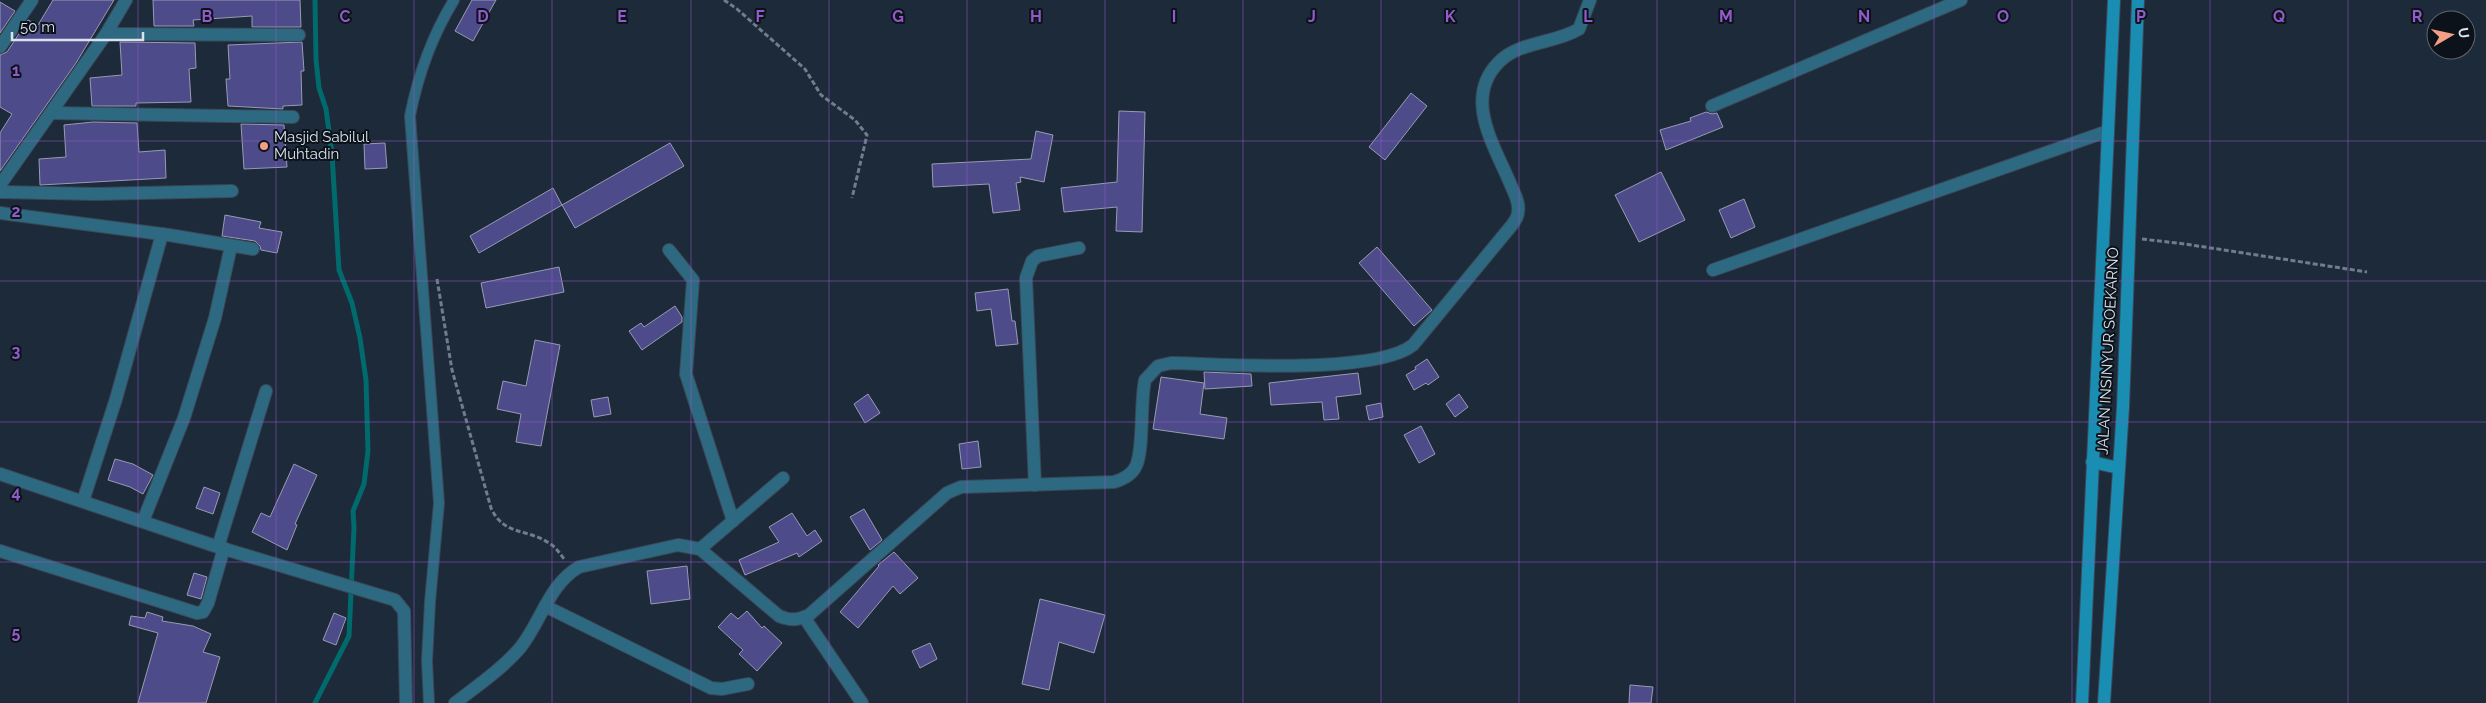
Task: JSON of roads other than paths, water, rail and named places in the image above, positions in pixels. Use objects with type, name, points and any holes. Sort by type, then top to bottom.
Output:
[{"type":"main road","name":"JALAN INSINYUR SOEKARNO","points":[[2082,703],[2114,0]]},
{"type":"main road","name":"JALAN INSINYUR SOEKARNO","points":[[2104,703],[2119,468],[2138,0]]},
{"type":"main road","points":[[2092,462],[2119,468]]},
{"type":"street","points":[[0,47],[32,0]]},
{"type":"street","points":[[0,185],[106,34],[126,0]]},
{"type":"street","points":[[455,703],[502,666],[520,648],[545,606],[570,572],[580,567],[678,545],[700,549],[779,616],[789,620],[804,617],[809,615],[947,493],[962,487],[1114,482],[1130,474],[1138,460],[1145,380],[1152,370],[1164,364],[1357,363],[1393,356],[1413,344],[1512,226],[1519,211],[1514,192],[1482,115],[1481,96],[1488,76],[1498,63],[1511,54],[1528,46],[1560,38],[1579,29],[1590,0]]},
{"type":"street","points":[[1712,106],[1961,0]]},
{"type":"street","points":[[106,34],[299,35]]},
{"type":"street","points":[[52,113],[293,117]]},
{"type":"street","points":[[1713,270],[2108,131]]},
{"type":"street","points":[[0,192],[96,194],[232,191]]},
{"type":"street","points":[[0,213],[162,234],[253,249]]},
{"type":"street","points":[[83,501],[116,399],[162,234]]},
{"type":"street","points":[[143,521],[184,418],[215,318],[231,246]]},
{"type":"street","points":[[1035,485],[1026,278],[1032,262],[1038,256],[1079,248]]},
{"type":"street","points":[[669,250],[693,280],[686,374],[733,521]]},
{"type":"street","points":[[0,551],[197,613],[203,612],[208,603],[221,547],[266,391]]},
{"type":"street","points":[[0,474],[221,547],[284,567],[359,587],[395,600],[404,611],[406,703]]},
{"type":"street","points":[[700,549],[783,478]]},
{"type":"street","points":[[545,606],[710,688],[722,690],[748,684]]},
{"type":"street","points":[[804,617],[862,703]]},
{"type":"lane","points":[[429,703],[427,697],[429,612],[439,503],[410,116],[416,84],[440,22],[454,0]]},
{"type":"waterway","points":[[315,0],[316,60],[319,88],[326,109],[332,154],[339,270],[352,303],[360,338],[366,380],[368,451],[364,484],[353,511],[354,527],[349,636],[315,703]]},
{"type":"place","name":"Masjid Sabilul Muhtadin","points":[[264,146]]}]
